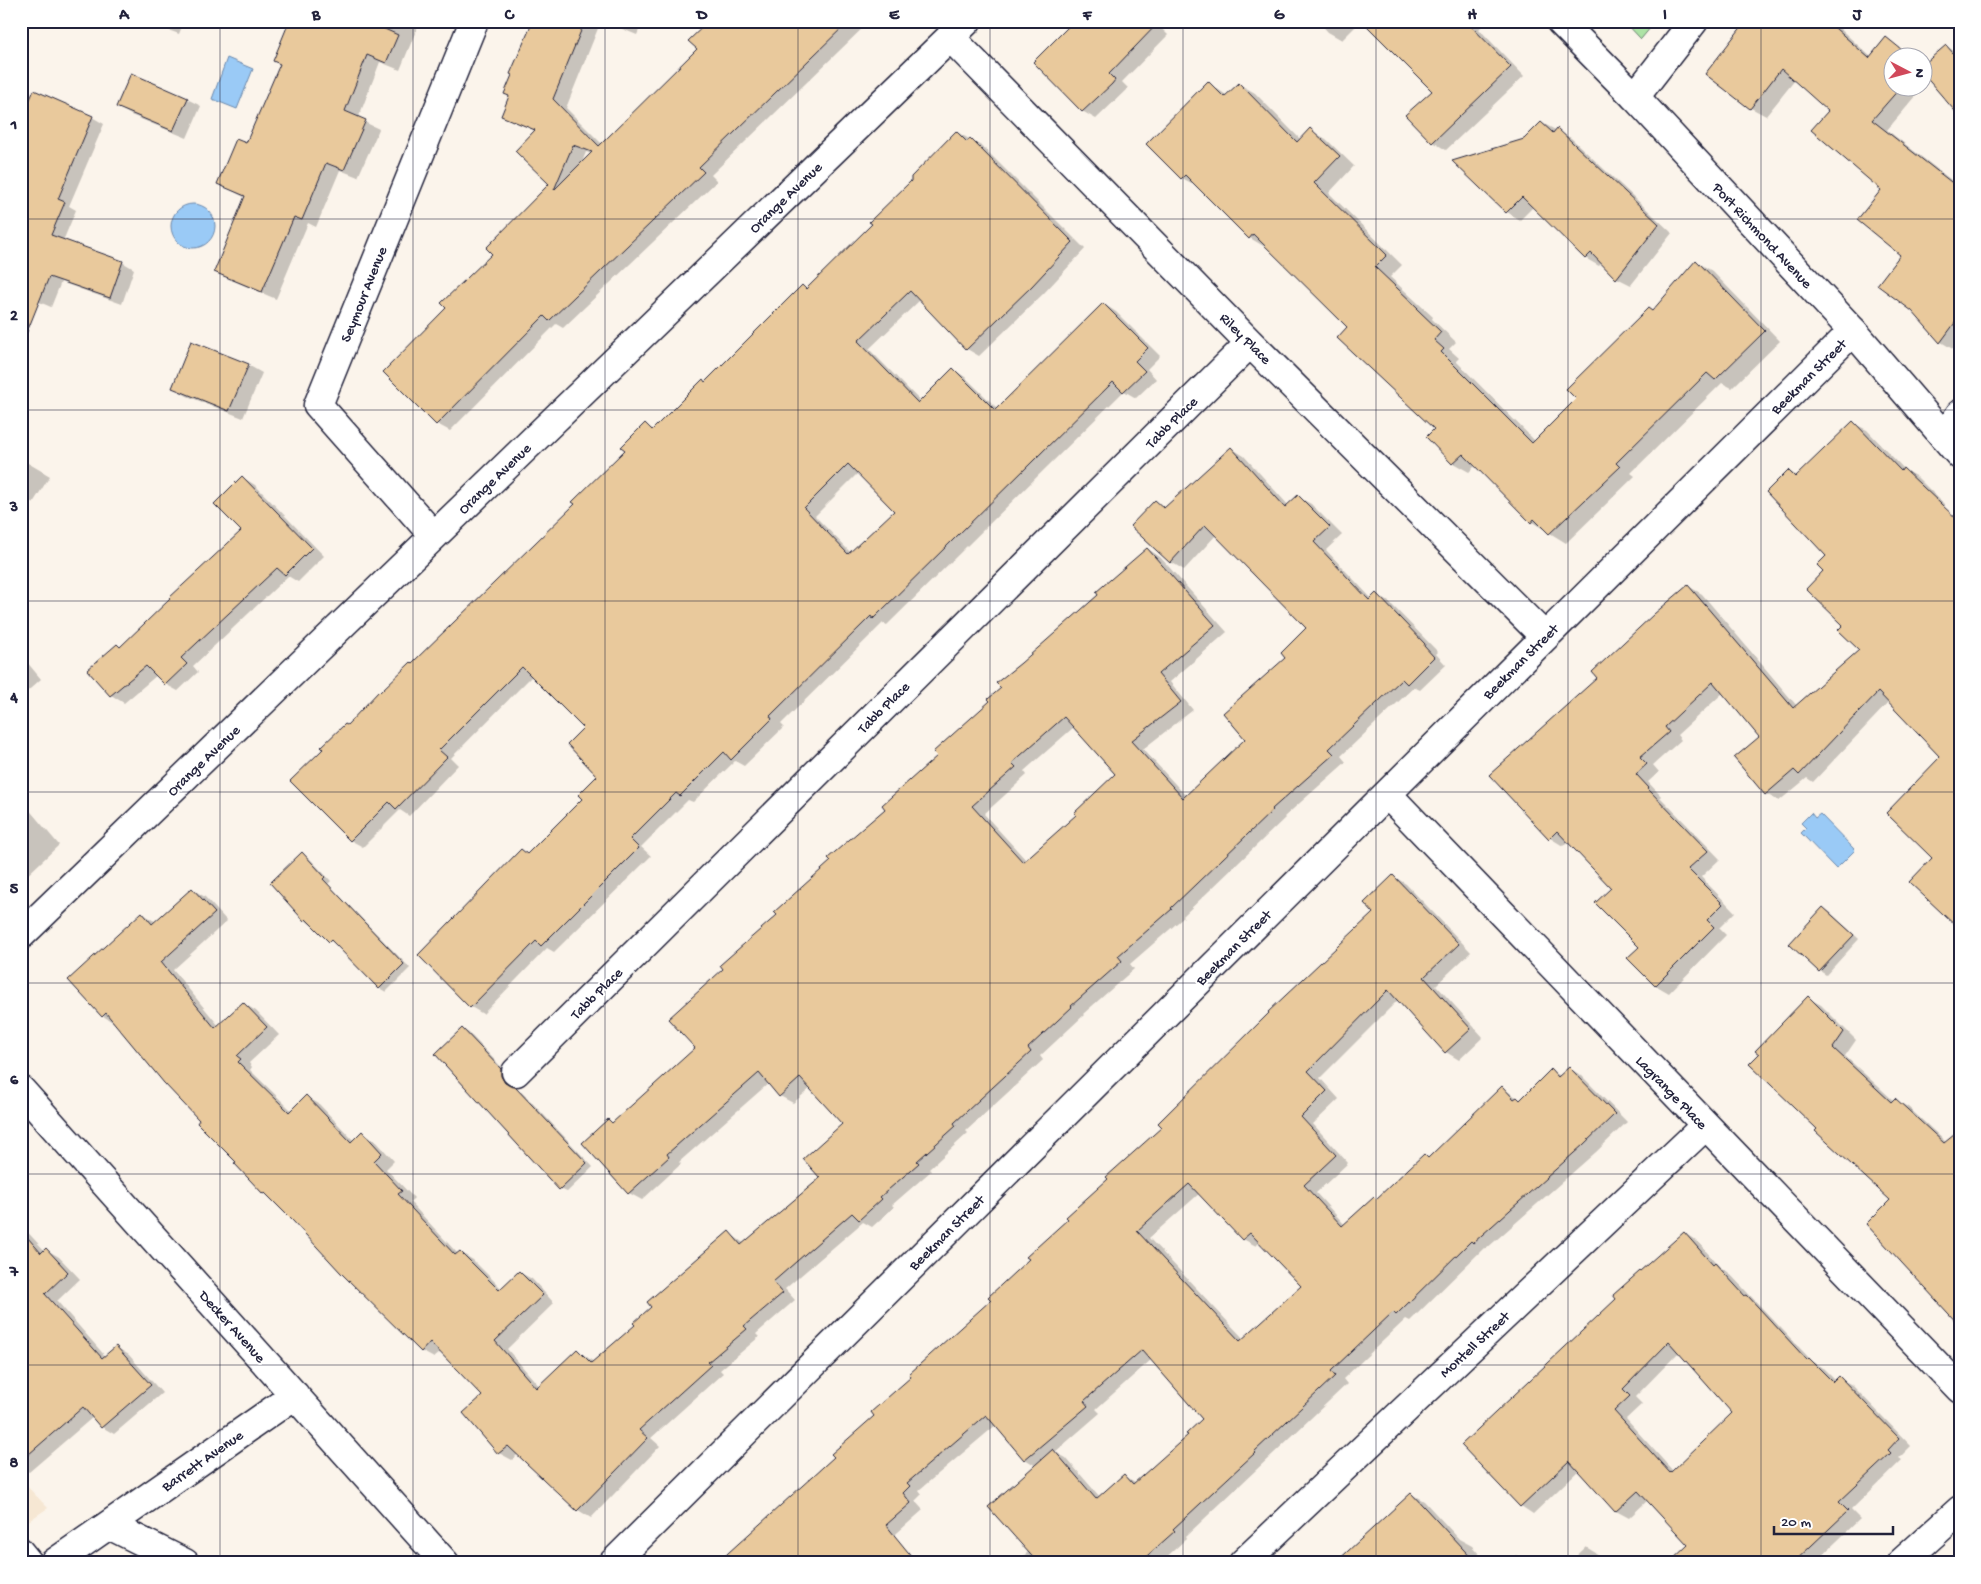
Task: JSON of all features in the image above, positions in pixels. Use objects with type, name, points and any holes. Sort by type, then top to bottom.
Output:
[{"type":"street","name":"Seymour Avenue","points":[[434,536],[318,405],[474,21]]},
{"type":"street","name":"Port Richmond Avenue","points":[[1560,21],[1635,97],[1853,331],[1952,446]]},
{"type":"street","points":[[1635,97],[1694,21]]},
{"type":"street","name":"Orange Avenue","points":[[21,936],[959,29]]},
{"type":"street","name":"Riley Place","points":[[959,29],[1250,342],[1545,637]]},
{"type":"street","name":"Beekman Street","points":[[613,1563],[1853,331]]},
{"type":"street","name":"Tabb Place","points":[[516,1072],[1250,342]]},
{"type":"street","points":[[1952,446],[1960,414]]},
{"type":"street","name":"Lagrange Place","points":[[1386,794],[1960,1388]]},
{"type":"street","name":"Decker Avenue","points":[[21,1090],[445,1563]]},
{"type":"street","name":"Montell Street","points":[[1243,1563],[1705,1126]]},
{"type":"street","name":"Barrett Avenue","points":[[54,1563],[295,1395]]},
{"type":"street","points":[[1901,1563],[1960,1510]]},
{"type":"street","points":[[109,1525],[186,1563]]},
{"type":"lane","points":[[21,1546],[35,1563]]},
{"type":"shaded area","points":[[21,1480],[48,1508],[21,1526]]},
{"type":"green space","points":[[1624,21],[1656,21],[1641,39]]},
{"type":"water","points":[[227,58],[253,69],[237,109],[212,99]]},
{"type":"water","points":[[189,204],[197,204],[209,210],[215,226],[209,242],[197,248],[189,248],[177,242],[171,230],[171,222],[177,210]]},
{"type":"water","points":[[1811,813],[1815,818],[1820,814],[1855,850],[1836,869],[1801,833],[1806,828],[1801,823]]},
{"type":"building","points":[[287,21],[380,21],[378,26],[398,35],[386,63],[367,55],[345,111],[366,120],[344,170],[326,163],[302,220],[294,217],[262,292],[214,272],[245,196],[217,184],[236,139],[246,143],[280,64],[273,61],[289,22]]},
{"type":"building","points":[[533,21],[585,21],[553,99],[599,146],[697,49],[688,41],[709,21],[849,21],[699,167],[704,172],[549,321],[544,316],[436,425],[383,372],[446,308],[441,303],[492,254],[486,248],[549,184],[515,151],[535,130],[501,116],[509,96],[504,94],[512,75],[510,74]],"holes":[[[573,145],[592,152],[554,190]]]},
{"type":"building","points":[[1074,21],[1160,21],[1109,74],[1115,80],[1112,84],[1082,112],[1033,62]]},
{"type":"building","points":[[1362,21],[1466,21],[1511,67],[1432,143],[1405,115],[1432,91]]},
{"type":"building","points":[[1746,21],[1827,21],[1869,58],[1886,37],[1900,48],[1884,48],[1884,98],[1891,98],[1872,120],[1960,189],[1960,316],[1940,343],[1912,311],[1877,285],[1900,255],[1857,220],[1881,190],[1811,130],[1828,111],[1781,69],[1750,109],[1705,74]]},
{"type":"building","points":[[1946,45],[1960,61],[1960,117],[1934,87],[1934,55]]},
{"type":"building","points":[[131,73],[188,98],[173,131],[116,107]]},
{"type":"building","points":[[1208,81],[1224,97],[1239,83],[1297,142],[1310,128],[1340,156],[1314,183],[1387,255],[1375,267],[1441,332],[1434,340],[1444,349],[1441,352],[1532,443],[1576,399],[1566,389],[1648,308],[1652,311],[1696,260],[1765,331],[1715,380],[1707,373],[1616,463],[1620,467],[1549,534],[1534,519],[1531,523],[1463,454],[1452,464],[1426,437],[1434,429],[1337,338],[1347,327],[1253,234],[1249,239],[1185,175],[1181,179],[1146,144]]},
{"type":"building","points":[[34,90],[93,116],[58,199],[65,202],[51,235],[123,261],[110,298],[49,277],[23,342],[21,120]]},
{"type":"building","points":[[1541,122],[1553,133],[1557,128],[1659,224],[1616,279],[1591,253],[1585,259],[1522,197],[1506,213],[1452,161],[1524,139]]},
{"type":"building","points":[[956,131],[967,142],[970,138],[1073,242],[1032,286],[966,350],[910,291],[858,341],[918,403],[953,368],[995,410],[1103,303],[1148,348],[1135,361],[1145,371],[1123,392],[1113,382],[873,619],[871,616],[770,716],[772,719],[731,760],[724,752],[680,796],[676,793],[630,839],[639,848],[541,946],[536,941],[470,1008],[418,955],[521,849],[527,854],[582,799],[578,795],[597,776],[567,744],[583,728],[522,667],[439,750],[447,757],[396,809],[389,802],[350,841],[290,781],[323,749],[321,747],[345,724],[347,725],[379,691],[412,663],[575,504],[572,502],[625,450],[621,447],[645,423],[652,430],[703,379],[705,382],[802,285],[806,289],[872,224],[869,222],[911,181],[911,177]],"holes":[[[848,464],[894,511],[848,554],[804,508]]]},
{"type":"building","points":[[191,341],[249,364],[229,411],[172,388]]},
{"type":"building","points":[[1853,421],[1901,471],[1903,468],[1960,522],[1960,930],[1909,882],[1932,858],[1886,813],[1940,757],[1878,692],[1799,775],[1794,770],[1765,795],[1734,758],[1759,737],[1713,682],[1665,727],[1669,732],[1640,757],[1647,764],[1636,774],[1708,851],[1688,869],[1723,904],[1707,920],[1714,927],[1655,986],[1627,958],[1639,947],[1595,903],[1611,888],[1557,831],[1549,839],[1489,775],[1597,678],[1592,672],[1688,585],[1793,708],[1859,650],[1838,630],[1843,625],[1806,589],[1823,571],[1817,565],[1826,556],[1766,492],[1788,470],[1795,477]]},
{"type":"building","points":[[1231,447],[1285,507],[1298,495],[1330,527],[1314,542],[1369,600],[1376,593],[1425,644],[1424,646],[1434,657],[1407,684],[1402,679],[1329,749],[1334,754],[1272,809],[1172,909],[1118,956],[1122,961],[1071,1006],[1028,1048],[1031,1052],[954,1123],[956,1126],[917,1161],[919,1163],[880,1197],[882,1199],[859,1220],[852,1213],[773,1282],[783,1293],[744,1326],[747,1329],[708,1362],[711,1365],[639,1430],[648,1438],[577,1511],[508,1446],[498,1454],[463,1413],[482,1396],[430,1342],[421,1352],[341,1273],[293,1221],[265,1193],[263,1194],[234,1163],[236,1162],[197,1123],[199,1120],[164,1083],[106,1013],[102,1017],[68,980],[142,912],[152,924],[192,888],[215,913],[161,962],[215,1028],[243,1002],[267,1027],[237,1056],[241,1059],[238,1062],[289,1112],[306,1095],[351,1142],[362,1131],[382,1153],[374,1161],[402,1191],[398,1194],[455,1255],[460,1251],[499,1290],[519,1271],[543,1295],[495,1341],[536,1388],[577,1349],[591,1363],[635,1325],[633,1323],[651,1307],[647,1302],[729,1231],[741,1245],[820,1178],[803,1159],[842,1124],[800,1078],[779,1097],[759,1073],[667,1154],[669,1157],[628,1194],[582,1143],[608,1119],[612,1123],[695,1048],[668,1019],[723,969],[720,965],[777,915],[774,912],[831,861],[828,858],[885,809],[882,805],[937,756],[933,752],[990,701],[988,699],[1001,688],[996,683],[1098,595],[1096,592],[1147,548],[1215,625],[1158,674],[1181,702],[1131,741],[1183,798],[1245,739],[1223,713],[1285,658],[1281,653],[1306,628],[1205,525],[1170,563],[1130,526],[1155,500],[1164,508]],"holes":[[[1064,717],[1115,774],[1074,813],[1076,815],[1023,862],[972,806],[1016,767],[1012,763]]]},
{"type":"building","points":[[242,476],[312,548],[285,575],[277,568],[181,658],[187,664],[165,685],[146,666],[110,696],[87,670],[117,644],[120,647],[241,531],[214,504]]},
{"type":"building","points":[[302,852],[325,877],[323,879],[404,964],[379,989],[331,940],[329,942],[306,919],[304,921],[270,883]]},
{"type":"building","points":[[1393,875],[1459,944],[1424,977],[1471,1029],[1445,1053],[1388,990],[1308,1071],[1327,1091],[1301,1117],[1336,1155],[1304,1185],[1342,1226],[1374,1197],[1376,1199],[1424,1154],[1428,1158],[1502,1086],[1514,1099],[1517,1097],[1520,1100],[1551,1069],[1558,1077],[1569,1067],[1615,1114],[1473,1243],[1471,1241],[1396,1315],[1393,1312],[1331,1371],[1335,1376],[1173,1529],[1175,1531],[1139,1563],[1038,1563],[988,1507],[1053,1449],[1096,1499],[1124,1474],[1133,1484],[1188,1435],[1186,1434],[1202,1419],[1142,1350],[1084,1401],[1088,1406],[1024,1460],[986,1415],[907,1483],[910,1486],[903,1493],[911,1503],[886,1525],[917,1563],[717,1563],[834,1457],[831,1454],[874,1416],[871,1412],[911,1377],[909,1374],[991,1300],[988,1297],[1029,1259],[1026,1257],[1108,1179],[1106,1177],[1162,1127],[1158,1123],[1268,1012],[1373,913],[1364,903]],"holes":[[[1189,1184],[1242,1240],[1250,1233],[1301,1286],[1240,1341],[1137,1231]]]},
{"type":"building","points":[[1823,907],[1854,935],[1819,972],[1789,944]]},
{"type":"building","points":[[1808,996],[1844,1032],[1833,1048],[1891,1102],[1895,1098],[1944,1143],[1960,1130],[1960,1326],[1866,1224],[1890,1200],[1815,1131],[1817,1129],[1749,1064],[1759,1054],[1755,1051]]},
{"type":"building","points":[[462,1028],[501,1069],[501,1076],[505,1083],[515,1087],[587,1163],[559,1190],[435,1054]]},
{"type":"building","points":[[21,1230],[41,1253],[46,1248],[68,1272],[45,1294],[102,1358],[116,1346],[151,1385],[101,1428],[83,1407],[21,1461]]},
{"type":"building","points":[[1684,1232],[1713,1265],[1715,1263],[1745,1296],[1747,1295],[1807,1360],[1809,1358],[1833,1382],[1839,1376],[1899,1438],[1888,1450],[1891,1453],[1839,1502],[1848,1511],[1793,1563],[1669,1563],[1688,1545],[1638,1491],[1615,1512],[1569,1461],[1520,1507],[1461,1445],[1616,1299],[1613,1295]],"holes":[[[1669,1342],[1732,1413],[1670,1473],[1614,1411],[1630,1396],[1623,1389]]]},
{"type":"building","points":[[1411,1493],[1476,1563],[1335,1563]]}]
